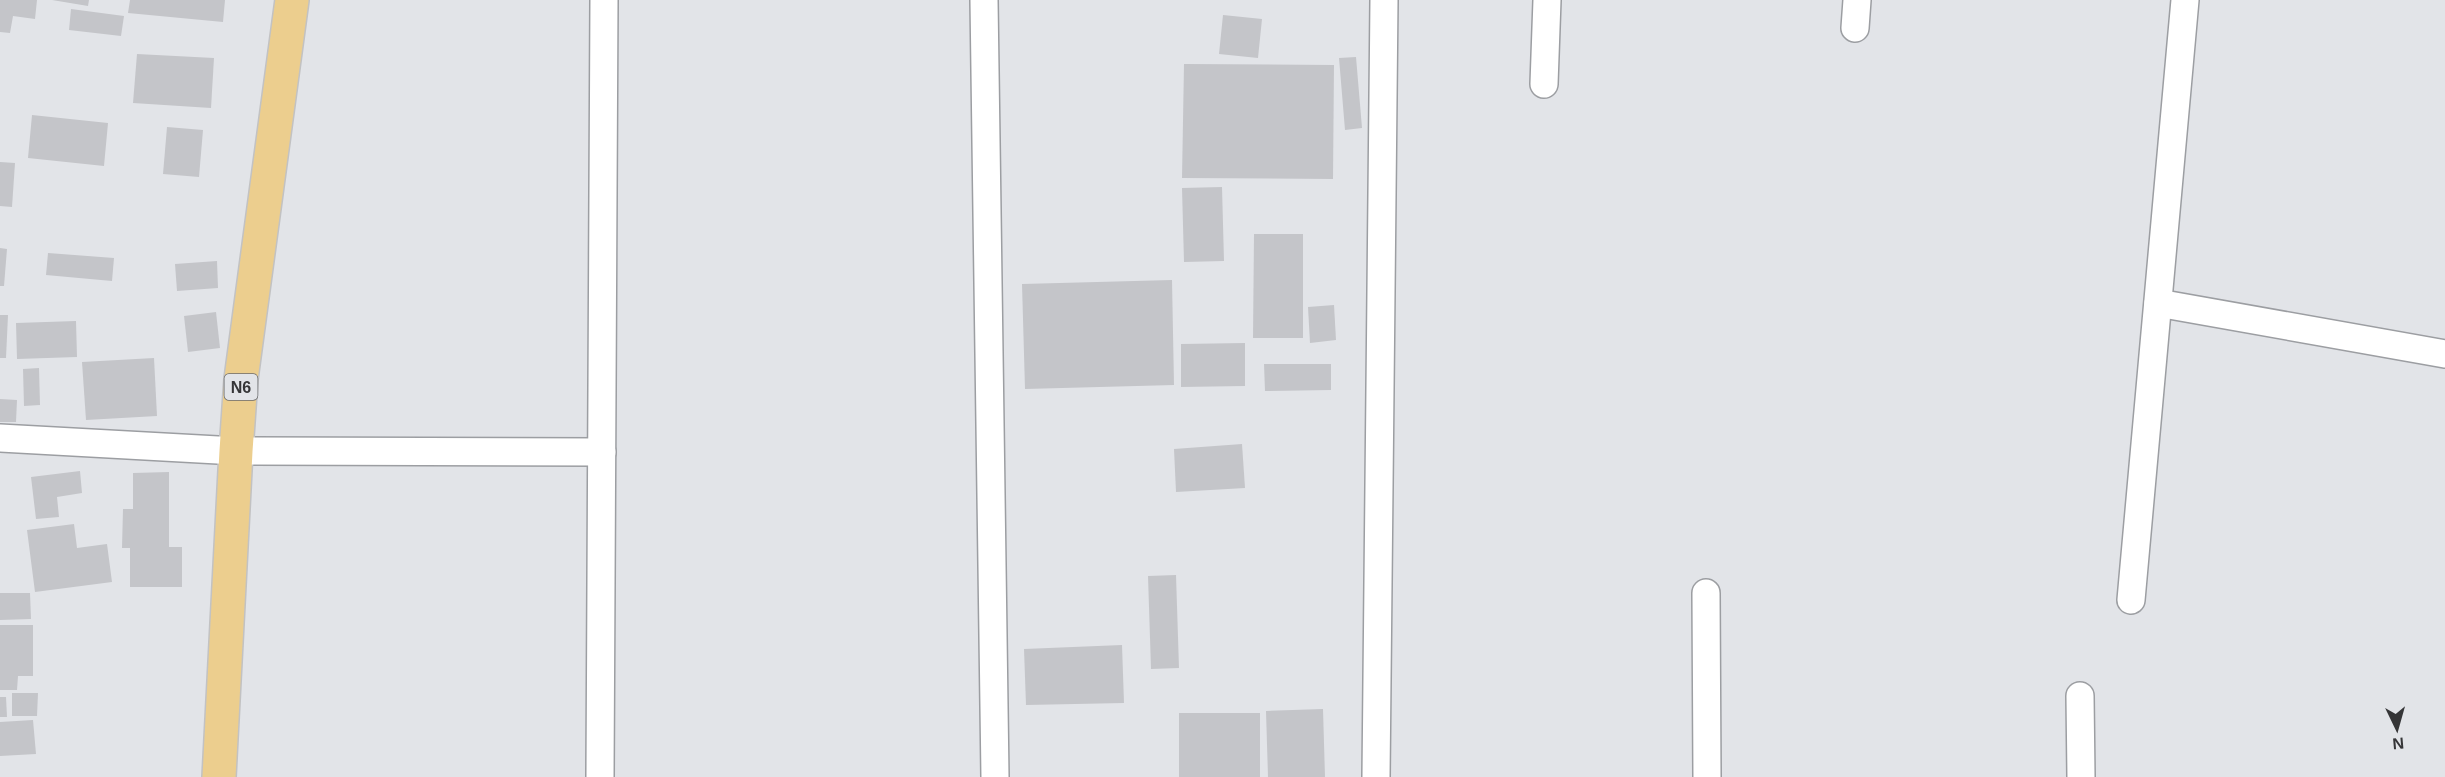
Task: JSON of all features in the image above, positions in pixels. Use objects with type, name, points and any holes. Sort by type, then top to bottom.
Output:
[{"type":"highway","name":"N6","points":[[219,777],[241,379],[292,0]]},
{"type":"street","points":[[600,777],[604,0]]},
{"type":"street","points":[[984,0],[995,777]]},
{"type":"street","points":[[1376,777],[1384,0]]},
{"type":"street","points":[[1544,84],[1547,0]]},
{"type":"street","points":[[1855,28],[1857,0]]},
{"type":"street","points":[[2131,600],[2185,0]]},
{"type":"street","points":[[2158,303],[2445,354]]},
{"type":"street","points":[[0,438],[236,451],[602,452]]},
{"type":"street","points":[[1706,593],[1707,777]]},
{"type":"street","points":[[2080,696],[2081,777]]},
{"type":"building","points":[[0,0],[37,0],[35,19],[13,16],[10,33],[0,32]]},
{"type":"building","points":[[52,0],[89,0],[88,6]]},
{"type":"building","points":[[130,0],[225,0],[223,22],[128,13]]},
{"type":"building","points":[[71,9],[124,16],[121,36],[69,30]]},
{"type":"building","points":[[1223,15],[1262,19],[1258,58],[1219,54]]},
{"type":"building","points":[[137,54],[214,58],[211,108],[133,103]]},
{"type":"building","points":[[1356,57],[1362,128],[1345,130],[1339,58]]},
{"type":"building","points":[[1184,64],[1334,65],[1333,179],[1182,178]]},
{"type":"building","points":[[32,115],[108,123],[104,166],[28,158]]},
{"type":"building","points":[[167,127],[203,130],[199,177],[163,174]]},
{"type":"building","points":[[0,162],[15,163],[12,207],[0,206]]},
{"type":"building","points":[[1222,187],[1224,261],[1184,262],[1182,188]]},
{"type":"building","points":[[1254,234],[1303,234],[1303,338],[1253,338]]},
{"type":"building","points":[[0,248],[7,249],[4,286],[0,286]]},
{"type":"building","points":[[48,253],[114,258],[112,281],[46,275]]},
{"type":"building","points":[[217,261],[218,288],[177,291],[175,264]]},
{"type":"building","points":[[1172,280],[1174,385],[1025,389],[1022,284]]},
{"type":"building","points":[[1334,305],[1336,340],[1310,343],[1308,307]]},
{"type":"building","points":[[216,312],[220,348],[188,352],[184,316]]},
{"type":"building","points":[[0,315],[8,315],[6,358],[0,358]]},
{"type":"building","points":[[76,321],[77,357],[17,359],[16,323]]},
{"type":"building","points":[[1245,343],[1245,386],[1181,387],[1181,344]]},
{"type":"building","points":[[154,358],[157,416],[86,420],[82,362]]},
{"type":"building","points":[[1264,364],[1331,364],[1331,390],[1265,391]]},
{"type":"building","points":[[39,368],[40,405],[24,406],[23,369]]},
{"type":"building","points":[[0,399],[17,400],[16,422],[0,422]]},
{"type":"building","points":[[1242,444],[1245,488],[1176,492],[1174,449]]},
{"type":"building","points":[[80,471],[82,493],[57,497],[59,517],[36,519],[31,477]]},
{"type":"building","points":[[169,472],[169,547],[182,547],[182,587],[130,587],[130,548],[122,548],[123,509],[133,509],[133,473]]},
{"type":"building","points":[[74,524],[77,548],[107,544],[112,582],[35,592],[27,530]]},
{"type":"building","points":[[1176,575],[1179,668],[1151,669],[1148,576]]},
{"type":"building","points":[[0,593],[30,593],[31,619],[0,620]]},
{"type":"building","points":[[0,625],[33,625],[33,676],[18,676],[17,690],[0,690]]},
{"type":"building","points":[[1122,645],[1124,703],[1026,705],[1024,649]]},
{"type":"building","points":[[12,693],[38,693],[37,716],[12,716]]},
{"type":"building","points":[[0,697],[6,697],[7,717],[0,717]]},
{"type":"building","points":[[1323,709],[1325,777],[1268,777],[1266,711]]},
{"type":"building","points":[[1179,713],[1260,713],[1260,777],[1179,777]]},
{"type":"building","points":[[33,720],[36,754],[0,756],[0,722]]}]
